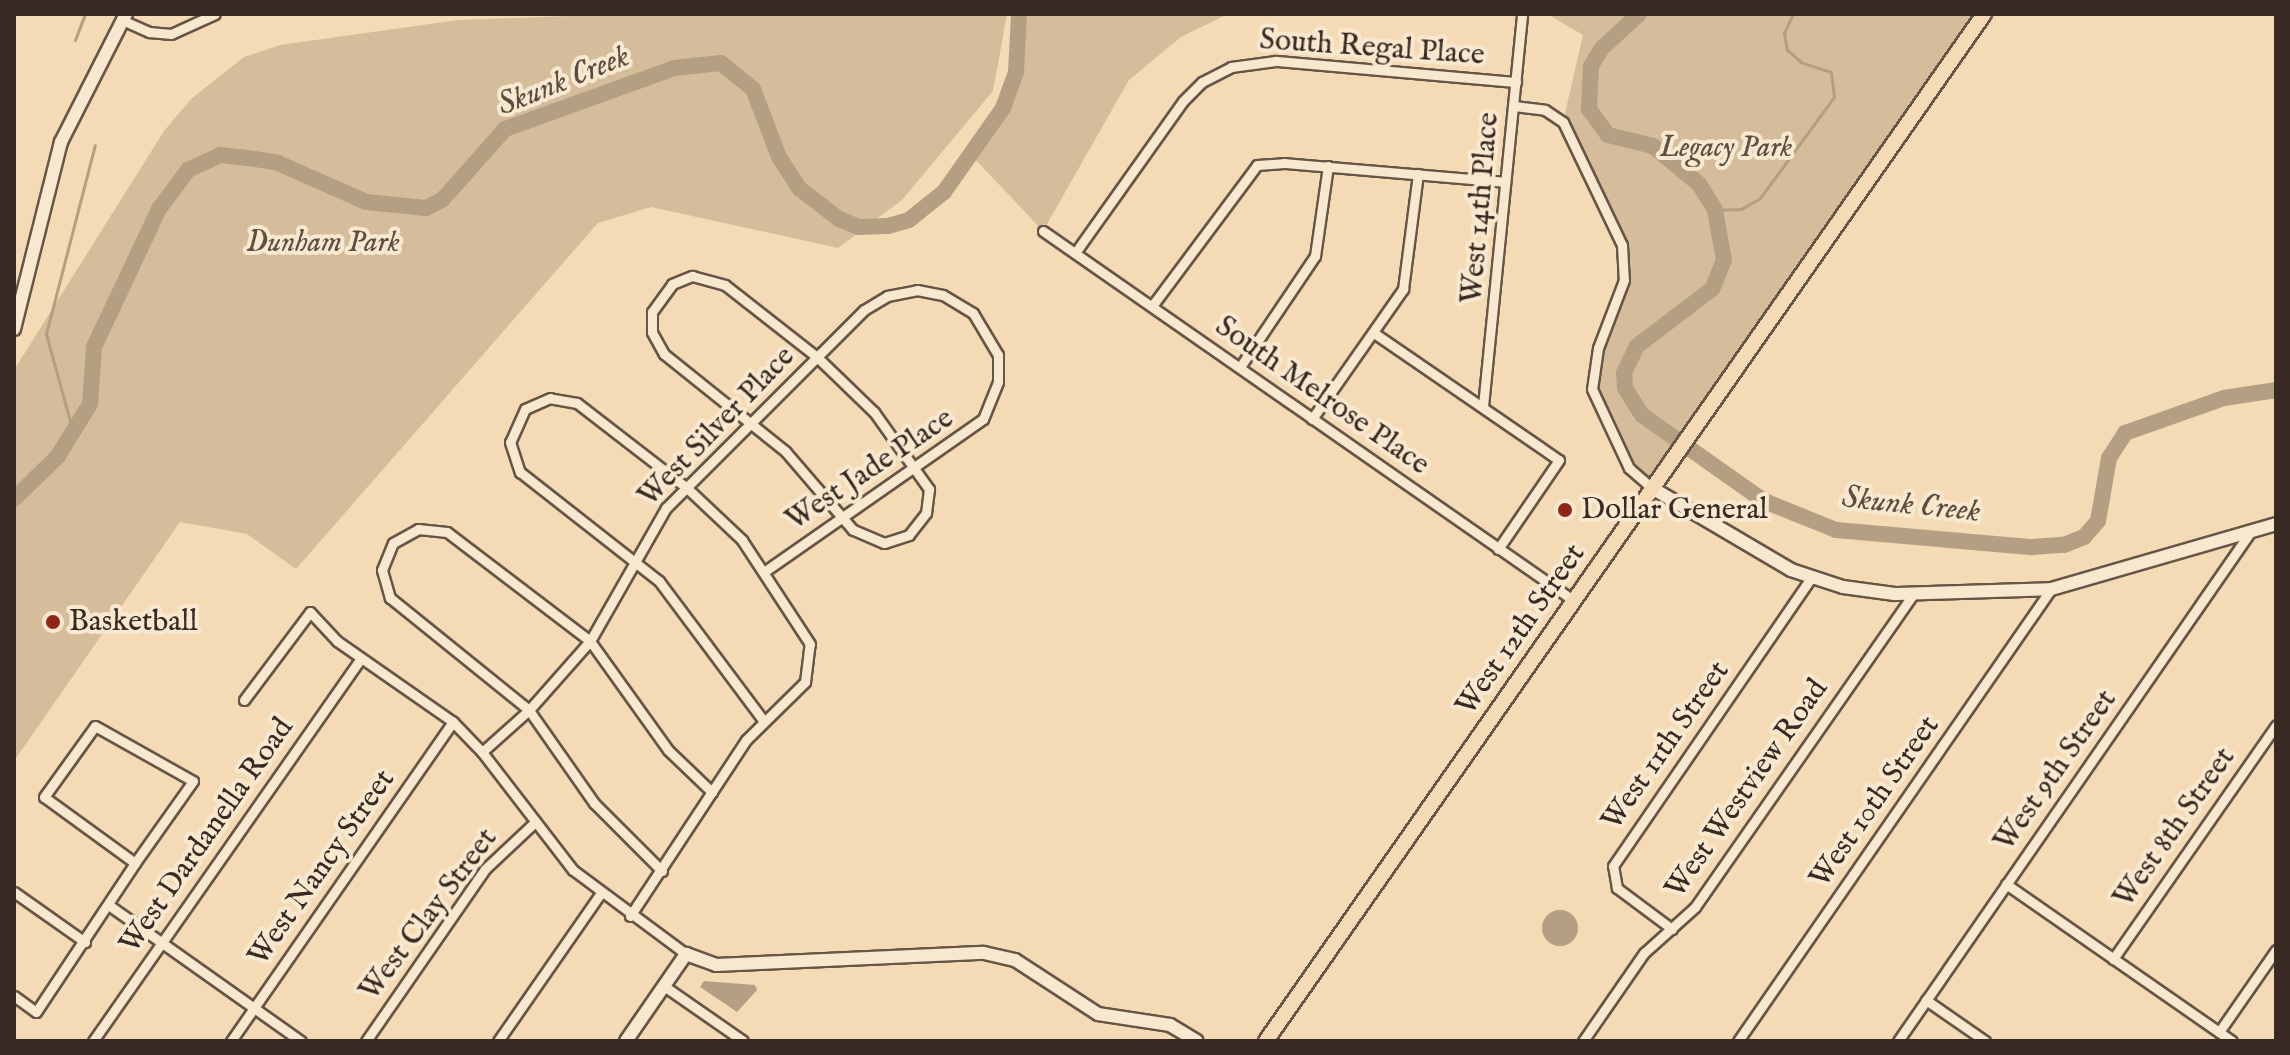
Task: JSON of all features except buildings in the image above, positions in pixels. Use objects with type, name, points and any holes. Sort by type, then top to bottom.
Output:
[{"type":"main road","name":"West 12th Street","points":[[1266,1041],[1984,14]]},
{"type":"street","points":[[14,329],[61,142],[124,17],[149,32],[171,34],[215,14]]},
{"type":"street","name":"West 14th Place","points":[[1483,406],[1522,14]]},
{"type":"street","name":"South Regal Place","points":[[1075,253],[1183,101],[1202,82],[1231,67],[1276,61],[1516,82]]},
{"type":"street","points":[[1514,106],[1552,112],[1563,122],[1622,245],[1624,280],[1598,348],[1592,389],[1629,468],[1652,488],[1745,545],[1811,578],[1913,595],[2051,589],[2276,524]]},
{"type":"street","points":[[1152,306],[1253,167],[1328,166],[1505,182]]},
{"type":"street","points":[[1240,367],[1315,256],[1328,166]]},
{"type":"street","points":[[1312,419],[1374,333],[1406,280],[1418,174]]},
{"type":"street","name":"South Melrose Place","points":[[1043,231],[1573,600]]},
{"type":"street","points":[[692,276],[718,281],[818,358],[874,412],[917,468],[930,498],[909,535],[877,542],[842,520],[803,470],[755,425],[659,348],[651,325],[662,293],[692,276]]},
{"type":"street","name":"West Silver Place","points":[[482,752],[529,710],[590,641],[657,519],[755,425],[864,310],[887,296],[936,293],[973,313]]},
{"type":"street","name":"West Jade Place","points":[[765,571],[978,425],[995,395],[996,348],[973,313]]},
{"type":"street","points":[[1374,333],[1559,460],[1498,549]]},
{"type":"street","points":[[630,916],[763,720],[805,682],[810,644],[765,571],[730,526],[687,488],[577,403],[542,399],[520,414],[510,442],[520,472],[634,561],[670,595],[763,720]]},
{"type":"street","points":[[662,871],[594,803],[529,710],[390,598],[382,570],[393,543],[418,529],[447,532],[590,641],[668,750],[712,792]]},
{"type":"street","name":"West 9th Street","points":[[1898,1041],[2253,529]]},
{"type":"street","name":"West 11th Street","points":[[1672,929],[1617,888],[1613,866],[1811,578]]},
{"type":"street","name":"West 10th Street","points":[[1738,1041],[2051,589]]},
{"type":"street","name":"West Westview Road","points":[[1583,1041],[1644,953],[1695,907],[1913,595]]},
{"type":"street","points":[[244,700],[310,612],[323,629],[453,722],[482,752],[561,857],[600,894],[686,954],[716,965],[1002,956],[1098,1014],[1170,1025],[1197,1041]]},
{"type":"street","name":"West Dardanella Road","points":[[93,1041],[361,658]]},
{"type":"street","name":"West Nancy Street","points":[[231,1041],[453,722]]},
{"type":"street","name":"West 8th Street","points":[[2113,959],[2276,725]]},
{"type":"street","points":[[14,996],[36,1012],[193,781],[95,726],[44,797],[135,863]]},
{"type":"street","name":"West Clay Street","points":[[366,1041],[485,869],[535,822]]},
{"type":"street","points":[[2006,884],[2232,1041]]},
{"type":"street","points":[[14,892],[85,942]]},
{"type":"street","points":[[498,1041],[600,894]]},
{"type":"street","points":[[110,906],[301,1041]]},
{"type":"street","points":[[2219,1032],[2276,950]]},
{"type":"street","points":[[626,1041],[686,954]]},
{"type":"street","points":[[664,986],[743,1041]]},
{"type":"street","points":[[1926,1000],[1985,1041]]},
{"type":"green space","name":"Dunham Park","points":[[623,14],[1007,14],[993,91],[902,200],[838,248],[651,207],[598,223],[296,569],[247,534],[180,522],[14,761],[14,370],[164,131],[191,99],[244,57],[280,45],[458,20]]},
{"type":"green space","points":[[1019,14],[1228,14],[1181,37],[1129,80],[1043,231],[971,155],[1003,108],[1016,73]]},
{"type":"green space","name":"Legacy Park","points":[[1547,14],[1984,14],[1652,488],[1629,468],[1592,382],[1625,269],[1617,232],[1563,122],[1583,35]]},
{"type":"shaded area","points":[[1560,910],[1573,915],[1578,928],[1573,941],[1560,946],[1547,941],[1542,928],[1547,915]]},
{"type":"shaded area","points":[[704,981],[755,985],[757,990],[737,1012],[700,987]]},
{"type":"waterway","points":[[75,40],[85,14]]},
{"type":"waterway","name":"Skunk Creek","points":[[14,499],[58,456],[90,404],[94,347],[159,209],[188,170],[220,155],[248,158],[278,163],[366,202],[426,208],[442,200],[505,129],[674,68],[721,63],[753,89],[779,157],[800,189],[839,219],[859,227],[888,226],[909,220],[944,192],[1003,108],[1016,72],[1019,14]]},
{"type":"waterway","name":"Skunk Creek","points":[[1639,14],[1602,48],[1591,66],[1589,109],[1608,135],[1653,146],[1699,184],[1715,210],[1724,260],[1712,289],[1637,346],[1624,373],[1625,388],[1642,415],[1764,501],[1836,530],[2032,547],[2064,545],[2084,537],[2098,521],[2109,458],[2125,433],[2224,398],[2276,390]]},
{"type":"waterway","points":[[1715,210],[1741,209],[1760,198],[1834,97],[1831,72],[1801,62],[1787,50],[1784,33],[1793,14]]},
{"type":"waterway","points":[[73,432],[46,334],[95,145]]},
{"type":"place","name":"Dollar General","points":[[1565,510]]},
{"type":"place","name":"Basketball","points":[[53,622]]}]
